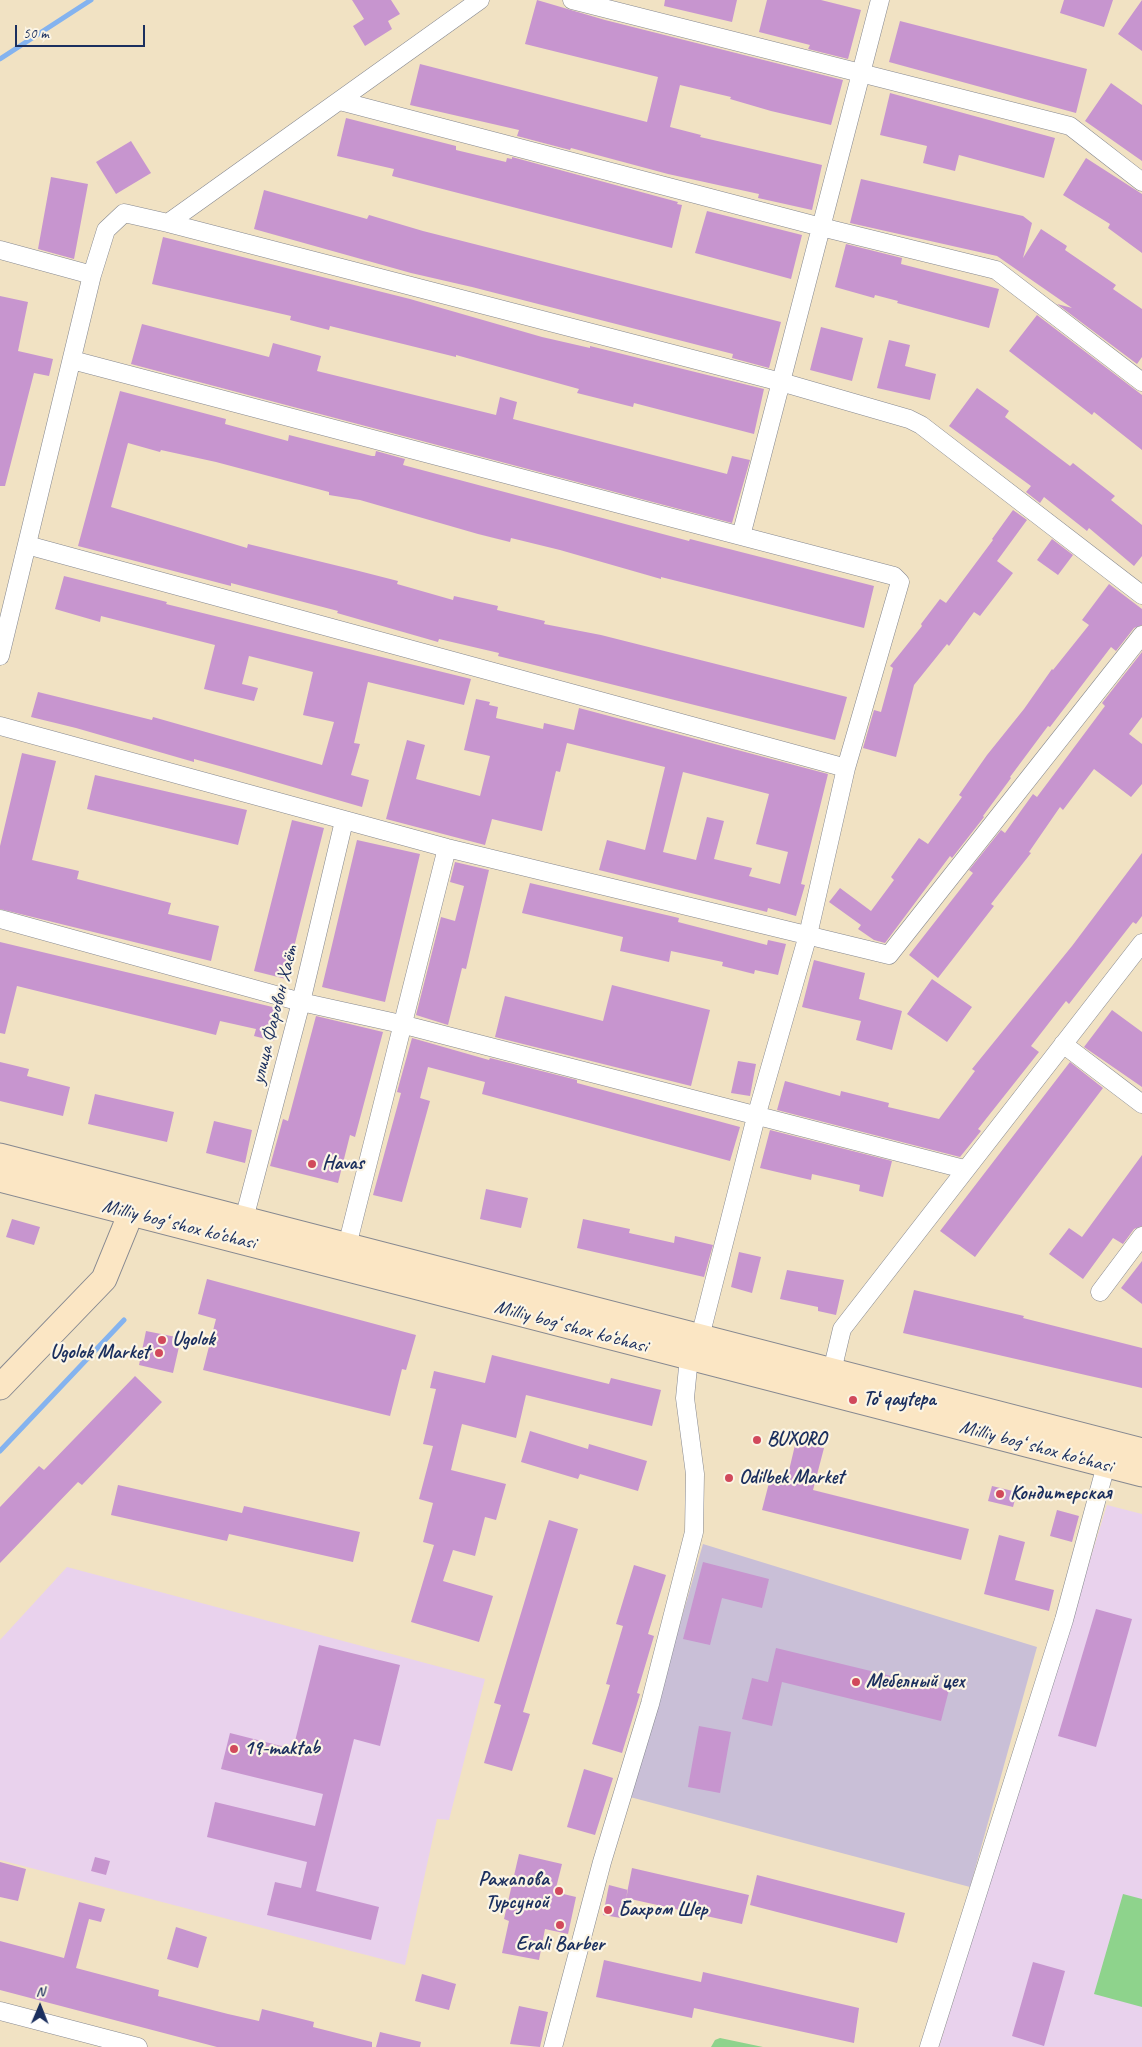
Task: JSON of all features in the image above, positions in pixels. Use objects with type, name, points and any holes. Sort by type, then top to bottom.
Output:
[{"type":"main road","name":"Milliy bog‘ shox ko‘chasi","points":[[0,1156],[134,1202],[694,1347],[942,1411],[1142,1451]]},
{"type":"main road","name":"Milliy bog‘ shox ko‘chasi","points":[[0,1179],[244,1219],[347,1246],[694,1347],[832,1371],[942,1411],[1106,1465],[1142,1474]]},
{"type":"main road","points":[[0,1387],[104,1279],[134,1202]]},
{"type":"street","points":[[168,224],[480,0]]},
{"type":"street","points":[[572,0],[1070,126],[1142,182]]},
{"type":"street","points":[[741,536],[880,0]]},
{"type":"street","points":[[340,101],[821,227],[996,270],[1142,382]]},
{"type":"street","points":[[0,656],[92,274],[106,230],[124,213],[781,382],[909,419],[921,425],[1142,595]]},
{"type":"street","points":[[0,250],[92,274]]},
{"type":"street","points":[[72,360],[894,576],[900,582],[846,768],[808,935],[756,1117],[694,1347],[685,1398],[695,1474],[694,1532],[650,1704],[602,1862],[553,2047]]},
{"type":"street","points":[[27,545],[846,768]]},
{"type":"street","points":[[0,726],[447,848],[889,954],[1142,635]]},
{"type":"street","name":"улица Фаровон Хаёт","points":[[244,1219],[301,1002],[344,821]]},
{"type":"street","points":[[347,1246],[401,1024],[447,848]]},
{"type":"street","points":[[0,919],[301,1002],[401,1024],[756,1117],[964,1169]]},
{"type":"street","points":[[832,1371],[842,1329],[964,1169],[1142,943]]},
{"type":"street","points":[[1063,1044],[1142,1104]]},
{"type":"street","points":[[1100,1292],[1142,1236]]},
{"type":"street","points":[[929,2047],[1064,1620],[1106,1465]]},
{"type":"street","points":[[0,2011],[138,2047]]},
{"type":"shaded area","points":[[1107,1505],[1142,1514],[1142,2047],[939,2047]]},
{"type":"shaded area","points":[[703,1544],[1037,1647],[970,1887],[630,1797]]},
{"type":"shaded area","name":"19-maktab","points":[[67,1567],[485,1679],[449,1820],[437,1819],[405,1965],[0,1860],[0,1640]]},
{"type":"green space","points":[[1123,1894],[1142,1899],[1142,2007],[1094,1994]]},
{"type":"green space","points":[[720,2038],[763,2047],[711,2047],[715,2040]]},
{"type":"building","points":[[352,0],[391,0],[400,14],[388,21],[392,29],[365,46],[353,26],[364,19]]},
{"type":"building","points":[[537,0],[605,20],[843,80],[831,125],[771,111],[730,99],[731,97],[680,85],[670,127],[701,135],[700,137],[822,165],[812,210],[758,198],[759,194],[668,174],[571,148],[570,150],[517,136],[519,130],[410,105],[420,64],[647,122],[658,77],[525,44]]},
{"type":"building","points":[[665,0],[737,0],[732,22],[664,6]]},
{"type":"building","points":[[767,0],[821,0],[861,10],[848,59],[808,49],[810,45],[759,32]]},
{"type":"building","points":[[1064,0],[1113,0],[1104,27],[1060,13]]},
{"type":"building","points":[[1142,0],[1142,51],[1118,34]]},
{"type":"building","points":[[900,21],[1087,69],[1076,113],[889,62]]},
{"type":"building","points":[[1111,83],[1142,105],[1142,161],[1085,121]]},
{"type":"building","points":[[890,93],[1055,138],[1044,178],[959,155],[955,171],[923,163],[927,146],[880,135]]},
{"type":"building","points":[[346,118],[456,146],[456,150],[506,162],[507,158],[512,159],[512,157],[678,202],[677,204],[682,205],[672,248],[392,176],[394,169],[337,156]]},
{"type":"building","points":[[131,141],[151,173],[116,194],[96,162]]},
{"type":"building","points":[[1086,158],[1142,194],[1142,253],[1108,228],[1110,224],[1063,195]]},
{"type":"building","points":[[51,177],[88,184],[74,259],[38,249]]},
{"type":"building","points":[[861,179],[1023,216],[1032,223],[1023,258],[1041,229],[1067,246],[1065,250],[1116,285],[1113,289],[1142,309],[1142,357],[1137,364],[1057,304],[1072,308],[997,256],[850,223]]},
{"type":"building","points":[[264,190],[367,219],[369,215],[423,231],[781,322],[769,368],[732,358],[733,354],[411,273],[254,229]]},
{"type":"building","points":[[707,211],[802,235],[791,279],[695,253]]},
{"type":"building","points":[[163,237],[410,299],[542,337],[590,348],[590,346],[764,389],[754,434],[634,403],[633,407],[577,393],[579,389],[456,355],[456,357],[330,326],[329,330],[290,320],[291,316],[152,284]]},
{"type":"building","points":[[846,244],[902,258],[901,264],[999,289],[989,328],[897,303],[898,301],[875,295],[874,298],[835,287]]},
{"type":"building","points":[[0,296],[28,302],[18,351],[53,359],[49,376],[34,373],[5,486],[0,486]]},
{"type":"building","points":[[1037,315],[1142,395],[1142,450],[1094,412],[1092,415],[1009,351]]},
{"type":"building","points":[[142,324],[269,357],[273,343],[321,356],[317,371],[496,415],[500,397],[517,402],[513,419],[727,474],[732,456],[750,460],[732,523],[131,364]]},
{"type":"building","points":[[821,327],[863,338],[852,381],[810,370]]},
{"type":"building","points":[[889,340],[910,345],[905,366],[936,374],[930,400],[877,388]]},
{"type":"building","points":[[977,388],[1009,411],[1005,417],[1070,466],[1073,463],[1115,496],[1111,500],[1142,525],[1142,556],[1134,566],[1089,528],[1087,531],[1044,497],[1040,503],[1026,492],[1031,486],[949,426]]},
{"type":"building","points":[[120,391],[226,419],[225,424],[288,441],[289,435],[372,456],[375,456],[376,451],[405,459],[403,465],[689,541],[690,539],[874,586],[864,628],[661,577],[661,579],[511,538],[510,542],[478,534],[360,500],[329,495],[329,492],[216,462],[161,450],[160,452],[128,443],[111,507],[247,548],[248,544],[355,570],[398,581],[397,584],[453,600],[454,596],[498,606],[497,610],[545,621],[544,624],[601,635],[847,697],[835,740],[498,656],[499,653],[439,639],[438,642],[337,613],[338,611],[231,583],[231,586],[78,546]]},
{"type":"building","points":[[1013,510],[1027,520],[997,561],[1013,573],[980,616],[974,612],[949,646],[947,644],[914,685],[896,757],[863,748],[874,710],[881,712],[893,668],[890,666],[922,626],[921,624],[940,599],[946,603]]},
{"type":"building","points":[[1052,539],[1073,555],[1058,575],[1037,560]]},
{"type":"building","points":[[64,576],[167,602],[166,604],[471,679],[464,705],[368,682],[354,743],[360,744],[351,775],[369,780],[362,807],[194,759],[194,762],[31,717],[38,692],[152,720],[153,717],[322,765],[334,722],[303,715],[313,672],[249,656],[242,684],[258,688],[254,701],[204,689],[215,645],[101,616],[100,622],[55,609]]},
{"type":"building","points":[[1109,584],[1142,609],[1142,625],[1134,628],[1116,651],[1111,647],[1050,727],[1048,726],[1010,777],[984,817],[952,858],[950,856],[885,943],[874,940],[858,929],[861,925],[829,902],[840,888],[871,911],[894,880],[891,877],[919,838],[928,844],[962,797],[959,795],[987,755],[1024,709],[1052,669],[1089,625],[1082,620]]},
{"type":"building","points":[[1142,652],[1142,717],[1129,734],[1142,744],[1142,784],[1131,797],[1094,769],[1063,810],[1060,807],[1029,852],[1031,853],[991,904],[994,906],[938,978],[909,955],[973,873],[969,870],[1001,830],[1005,833],[1033,794],[1037,797],[1105,706],[1102,703]]},
{"type":"building","points":[[476,699],[490,702],[489,705],[498,707],[496,718],[543,729],[544,723],[574,730],[579,708],[828,774],[801,884],[805,885],[796,916],[768,908],[767,912],[599,870],[607,840],[645,850],[665,767],[567,743],[560,772],[556,771],[542,831],[492,819],[485,845],[386,819],[407,740],[425,745],[416,779],[480,796],[490,756],[464,750]],"holes":[[[683,772],[769,794],[756,844],[788,852],[780,884],[749,876],[752,868],[714,859],[724,821],[707,817],[696,860],[663,852]]]},
{"type":"building","points":[[22,753],[56,761],[32,860],[79,871],[77,879],[171,903],[168,914],[219,926],[211,961],[0,909],[0,846]]},
{"type":"building","points":[[95,775],[247,810],[238,845],[87,809]]},
{"type":"building","points":[[292,820],[324,828],[286,979],[254,971]]},
{"type":"building","points":[[357,840],[420,854],[385,1002],[322,987]]},
{"type":"building","points":[[1142,853],[1142,916],[1136,924],[1133,922],[1069,1004],[1066,1001],[1031,1046],[1039,1052],[978,1129],[981,1131],[960,1157],[777,1110],[785,1081],[840,1096],[841,1091],[889,1103],[888,1107],[939,1119],[975,1071],[972,1069],[1072,946]]},
{"type":"building","points":[[455,862],[489,870],[466,969],[462,968],[448,1025],[416,1015],[441,917],[455,921],[464,886],[450,882]]},
{"type":"building","points":[[530,883],[679,918],[678,922],[767,945],[768,940],[786,944],[778,975],[755,970],[754,974],[722,966],[723,962],[671,951],[669,962],[620,951],[623,937],[522,913]]},
{"type":"building","points":[[0,942],[281,1009],[274,1041],[254,1036],[256,1029],[220,1021],[216,1035],[17,986],[5,1034],[0,1033]]},
{"type":"building","points":[[814,960],[865,973],[859,999],[902,1011],[892,1050],[856,1040],[861,1021],[802,1007]]},
{"type":"building","points":[[932,979],[972,1007],[947,1042],[907,1014]]},
{"type":"building","points":[[612,985],[710,1010],[691,1086],[495,1037],[505,996],[603,1021]]},
{"type":"building","points":[[1112,1010],[1142,1032],[1142,1087],[1084,1047]]},
{"type":"building","points":[[316,1016],[383,1032],[355,1137],[350,1135],[338,1183],[270,1166],[283,1119],[288,1121]]},
{"type":"building","points":[[412,1038],[489,1060],[490,1058],[577,1080],[577,1083],[740,1127],[730,1161],[482,1094],[485,1082],[428,1067],[420,1098],[430,1101],[402,1202],[373,1195],[401,1093],[397,1092]]},
{"type":"building","points":[[738,1061],[756,1064],[750,1096],[731,1093]]},
{"type":"building","points":[[0,1062],[29,1069],[27,1076],[70,1087],[63,1116],[0,1101]]},
{"type":"building","points":[[1070,1062],[1103,1088],[975,1257],[940,1231]]},
{"type":"building","points":[[95,1094],[174,1112],[167,1142],[88,1124]]},
{"type":"building","points":[[214,1121],[252,1130],[245,1163],[206,1153]]},
{"type":"building","points":[[770,1130],[892,1161],[883,1197],[859,1191],[860,1185],[812,1174],[811,1180],[760,1168]]},
{"type":"building","points":[[1142,1155],[1142,1226],[1134,1229],[1123,1244],[1113,1238],[1083,1279],[1049,1254],[1069,1228],[1082,1237]]},
{"type":"building","points":[[486,1189],[528,1198],[521,1228],[480,1219]]},
{"type":"building","points":[[12,1219],[40,1227],[34,1245],[6,1237]]},
{"type":"building","points":[[583,1219],[630,1229],[629,1233],[674,1243],[675,1236],[713,1245],[704,1277],[577,1248]]},
{"type":"building","points":[[739,1252],[761,1257],[752,1293],[731,1287]]},
{"type":"building","points":[[1142,1261],[1142,1304],[1121,1288]]},
{"type":"building","points":[[787,1270],[844,1280],[836,1315],[818,1311],[818,1307],[780,1299]]},
{"type":"building","points":[[207,1279],[416,1335],[406,1370],[402,1369],[390,1416],[203,1370],[216,1319],[198,1314]]},
{"type":"building","points":[[914,1290],[1024,1316],[1023,1318],[1142,1348],[1142,1388],[903,1333]]},
{"type":"building","points":[[146,1331],[181,1338],[173,1373],[139,1365]]},
{"type":"building","points":[[492,1355],[609,1384],[611,1378],[661,1390],[652,1426],[526,1395],[516,1438],[462,1424],[451,1470],[506,1484],[496,1520],[485,1517],[475,1556],[453,1550],[443,1581],[493,1596],[479,1642],[411,1622],[434,1545],[423,1542],[433,1503],[419,1499],[433,1446],[423,1444],[436,1389],[430,1388],[434,1371],[485,1383]]},
{"type":"building","points":[[135,1376],[162,1402],[82,1485],[78,1482],[0,1563],[0,1507],[39,1466],[44,1470]]},
{"type":"building","points":[[530,1431],[588,1449],[589,1444],[647,1461],[638,1491],[580,1474],[578,1479],[521,1462]]},
{"type":"building","points":[[796,1441],[824,1448],[813,1490],[969,1529],[961,1560],[762,1510],[770,1479],[786,1483]]},
{"type":"building","points":[[118,1485],[242,1513],[244,1506],[360,1532],[353,1562],[229,1534],[227,1541],[111,1515]]},
{"type":"building","points":[[992,1486],[1017,1492],[1013,1507],[988,1501]]},
{"type":"building","points":[[1057,1510],[1079,1516],[1072,1542],[1050,1536]]},
{"type":"building","points":[[549,1520],[578,1529],[523,1712],[530,1714],[512,1771],[484,1763],[501,1705],[494,1703]]},
{"type":"building","points":[[999,1535],[1025,1542],[1015,1580],[1054,1590],[1049,1611],[984,1594]]},
{"type":"building","points":[[703,1562],[769,1579],[762,1608],[722,1598],[710,1645],[683,1639]]},
{"type":"building","points":[[634,1565],[666,1575],[648,1634],[654,1636],[637,1693],[640,1694],[622,1753],[592,1744],[610,1685],[606,1684],[623,1626],[616,1624]]},
{"type":"building","points":[[1096,1609],[1132,1619],[1096,1747],[1058,1736]]},
{"type":"building","points":[[319,1645],[400,1665],[380,1746],[354,1739],[316,1891],[379,1907],[371,1940],[267,1915],[275,1882],[301,1888],[307,1862],[207,1837],[215,1802],[315,1826],[323,1794],[221,1769],[230,1733],[293,1749]]},
{"type":"building","points":[[776,1648],[949,1690],[941,1721],[782,1682],[772,1726],[742,1719],[752,1678],[768,1682]]},
{"type":"building","points":[[699,1726],[731,1732],[720,1793],[688,1787]]},
{"type":"building","points":[[584,1769],[613,1778],[595,1835],[567,1827]]},
{"type":"building","points":[[519,1854],[562,1864],[555,1892],[576,1897],[568,1934],[545,1929],[539,1960],[502,1953],[509,1921],[504,1919]]},
{"type":"building","points":[[95,1857],[110,1861],[106,1875],[91,1871]]},
{"type":"building","points":[[0,1862],[26,1869],[18,1901],[0,1897]]},
{"type":"building","points":[[632,1868],[749,1895],[742,1924],[626,1898]]},
{"type":"building","points":[[757,1875],[905,1913],[897,1943],[750,1905]]},
{"type":"building","points":[[609,1885],[628,1890],[621,1918],[603,1915]]},
{"type":"building","points":[[79,1902],[105,1909],[101,1922],[89,1919],[76,1968],[159,1990],[158,1996],[228,2014],[259,2021],[262,2009],[314,2022],[313,2027],[372,2042],[372,2047],[217,2047],[0,1990],[0,1941],[64,1958]]},
{"type":"building","points":[[176,1927],[207,1937],[198,1968],[167,1959]]},
{"type":"building","points":[[604,1960],[701,1982],[703,1972],[859,2008],[854,2043],[694,2008],[692,2018],[596,1997]]},
{"type":"building","points":[[1033,1962],[1065,1971],[1044,2046],[1012,2036]]},
{"type":"building","points":[[422,1974],[456,1984],[449,2010],[415,2001]]},
{"type":"building","points":[[519,2006],[548,2012],[540,2047],[510,2044]]},
{"type":"building","points":[[380,2032],[421,2042],[420,2047],[376,2047]]},
{"type":"waterway","points":[[0,59],[91,0]]},
{"type":"waterway","points":[[0,1451],[124,1320]]},
{"type":"place","name":"Havas","points":[[312,1164]]},
{"type":"place","name":"Ugolok","points":[[162,1340]]},
{"type":"place","name":"Ugolok Market","points":[[159,1353]]},
{"type":"place","name":"Toʻqaytepa","points":[[853,1400]]},
{"type":"place","name":"BUXORO","points":[[757,1440]]},
{"type":"place","name":"Odilbek Market","points":[[729,1478]]},
{"type":"place","name":"Кондитерская","points":[[1000,1494]]},
{"type":"place","name":"Мебелный цех","points":[[856,1682]]},
{"type":"place","name":"19-maktab","points":[[234,1749]]},
{"type":"place","name":"Ражапова Турсуной","points":[[559,1891]]},
{"type":"place","name":"Бахром Шер","points":[[608,1910]]},
{"type":"place","name":"Erali Barber","points":[[560,1925]]}]
